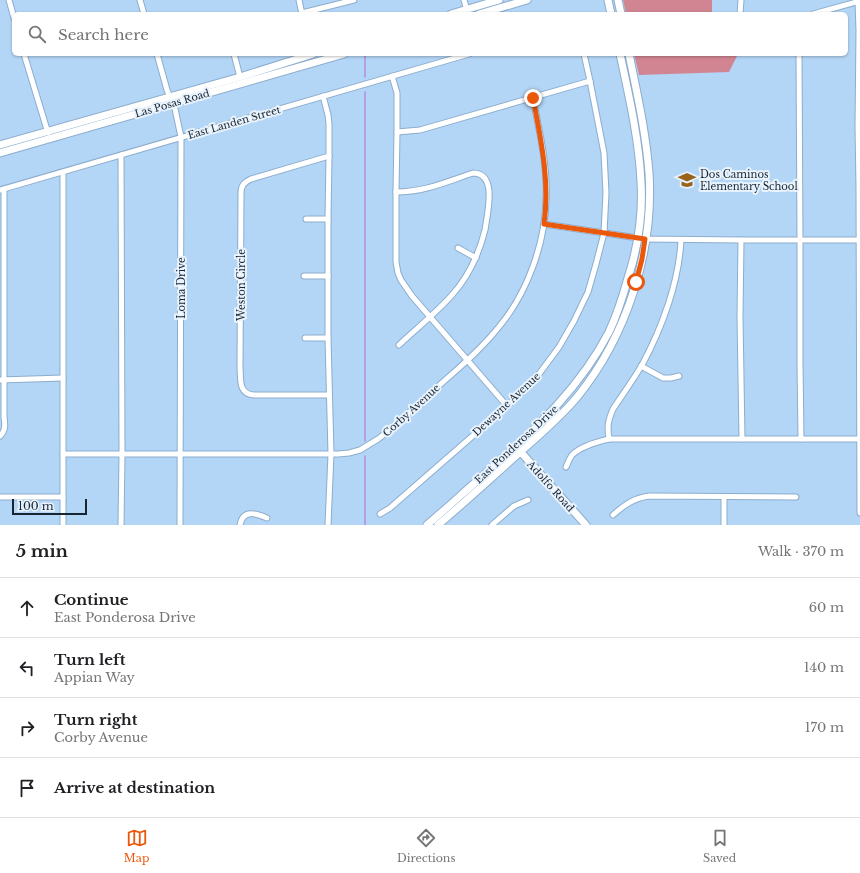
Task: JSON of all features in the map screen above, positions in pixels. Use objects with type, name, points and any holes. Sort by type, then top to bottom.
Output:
[{"type":"main road","points":[[467,12],[499,0]]},
{"type":"main road","points":[[486,12],[527,0]]},
{"type":"main road","points":[[608,0],[611,12]]},
{"type":"main road","points":[[618,0],[621,12]]},
{"type":"main road","name":"Las Posas Road","points":[[171,100],[304,56]]},
{"type":"main road","name":"Las Posas Road","points":[[0,145],[49,134],[337,56]]},
{"type":"main road","name":"East Ponderosa Drive","points":[[620,56],[632,112],[639,158],[641,196],[640,225],[642,238]]},
{"type":"main road","name":"East Ponderosa Drive","points":[[438,525],[518,449],[575,385],[601,346],[624,295],[631,270],[648,224],[649,200],[648,167],[640,109],[629,56]]},
{"type":"main road","name":"Las Posas Road","points":[[0,153],[49,134]]},
{"type":"main road","name":"East Ponderosa Drive","points":[[427,525],[518,449]]},
{"type":"main road","name":"Adolfo Road","points":[[518,449],[586,525]]},
{"type":"street","points":[[9,0],[12,12]]},
{"type":"street","points":[[140,0],[143,12]]},
{"type":"street","points":[[299,0],[302,12]]},
{"type":"street","points":[[306,12],[354,0]]},
{"type":"street","points":[[464,0],[467,12]]},
{"type":"street","points":[[740,12],[741,0]]},
{"type":"street","points":[[820,12],[859,1],[860,513]]},
{"type":"street","points":[[25,56],[49,134]]},
{"type":"street","name":"Loma Drive","points":[[158,56],[167,90],[177,117],[181,138],[180,525]]},
{"type":"street","points":[[235,56],[240,76]]},
{"type":"street","points":[[310,56],[310,64]]},
{"type":"street","name":"East Landen Street","points":[[2,189],[462,56]]},
{"type":"street","name":"Dewayne Avenue","points":[[380,514],[390,508],[507,406],[542,371],[566,336],[588,292],[604,233],[606,193],[602,142],[584,56]]},
{"type":"street","points":[[799,56],[801,439]]},
{"type":"street","points":[[392,76],[396,93],[396,255],[398,273],[405,287],[429,317],[507,406]]},
{"type":"street","points":[[397,132],[420,130],[590,81]]},
{"type":"street","points":[[323,96],[328,120],[329,156],[328,338],[331,454],[328,525]]},
{"type":"street","name":"Corby Avenue","points":[[63,454],[331,454],[349,453],[360,450],[378,439],[468,360],[499,327],[524,289],[538,251],[544,224],[546,198],[545,165],[533,98]]},
{"type":"street","points":[[121,155],[121,525]]},
{"type":"street","name":"Weston Circle","points":[[329,156],[251,179],[244,182],[242,185],[240,194],[240,367],[242,387],[244,392],[248,394],[329,395]]},
{"type":"street","points":[[62,525],[63,172]]},
{"type":"street","points":[[396,192],[420,190],[472,174],[480,174],[485,177],[488,182],[489,189],[488,212],[483,236],[476,258],[466,277],[456,291],[442,306],[399,345]]},
{"type":"street","points":[[0,436],[5,426],[2,380],[2,189]]},
{"type":"street","points":[[306,219],[328,219]]},
{"type":"street","points":[[544,224],[642,238],[681,240],[859,240]]},
{"type":"street","points":[[608,439],[608,424],[613,409],[641,366],[663,318],[670,298],[678,265],[681,240]]},
{"type":"street","points":[[741,240],[740,317],[742,439]]},
{"type":"street","points":[[458,248],[476,258]]},
{"type":"street","points":[[304,276],[328,276]]},
{"type":"street","points":[[305,338],[328,338]]},
{"type":"street","points":[[641,366],[663,378],[679,376]]},
{"type":"street","points":[[2,380],[63,378]]},
{"type":"street","points":[[566,467],[573,454],[579,450],[595,442],[608,439],[860,439]]},
{"type":"street","points":[[0,497],[63,497]]},
{"type":"street","points":[[613,515],[632,501],[643,497],[796,497]]},
{"type":"street","points":[[724,497],[724,525]]},
{"type":"street","points":[[492,525],[514,506],[528,500]]},
{"type":"street","points":[[240,525],[242,518],[247,514],[257,514],[267,518]]},
{"type":"shaded area","points":[[623,0],[712,0],[712,12],[626,12]]},
{"type":"shaded area","points":[[634,56],[737,56],[729,72],[639,75]]},
{"type":"waterway","points":[[365,56],[365,77]]},
{"type":"waterway","points":[[365,92],[365,441]]},
{"type":"waterway","points":[[365,456],[365,525]]},
{"type":"place","name":"Dos Caminos Elementary School","points":[[687,180]]},
{"type":"route","points":[[533,98],[545,165],[546,213],[544,224],[645,239],[636,282]]}]
